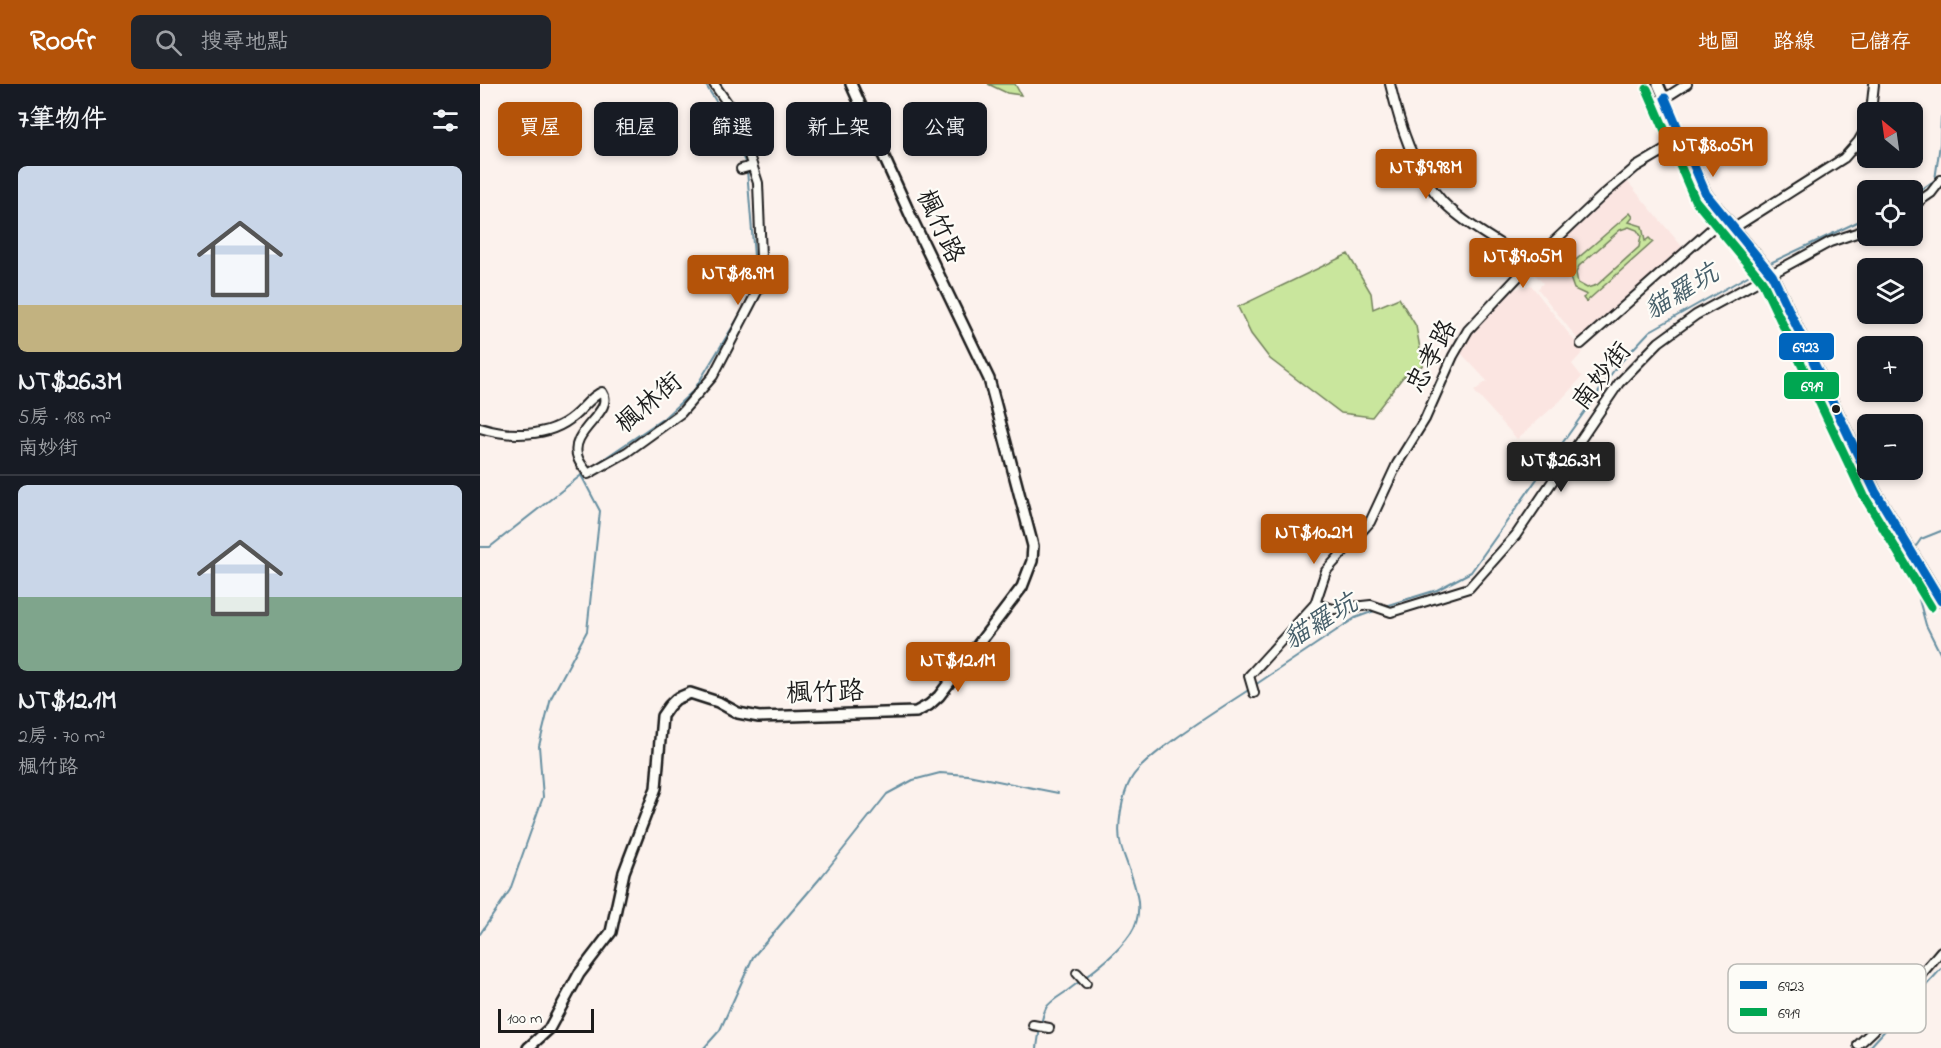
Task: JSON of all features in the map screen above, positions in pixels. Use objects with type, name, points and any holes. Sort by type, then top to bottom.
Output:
[{"type":"street","name":"楓林街","points":[[480,428],[500,434],[524,435],[553,427],[571,419],[602,392],[606,397],[605,406],[579,437],[576,446],[577,457],[588,474],[627,452],[681,413],[713,376],[750,310],[762,282],[758,183],[728,104],[714,84]]},
{"type":"street","name":"楓竹路","points":[[528,1048],[549,1029],[579,974],[611,932],[624,872],[656,788],[662,716],[676,699],[690,693],[718,702],[738,713],[759,717],[916,712],[939,696],[1022,587],[1032,561],[1033,546],[989,379],[912,219],[851,84]]},
{"type":"street","points":[[1390,84],[1404,134],[1419,167],[1432,188],[1453,210],[1531,263]]},
{"type":"street","points":[[1658,84],[1706,194],[1772,275],[1875,491],[1941,601]]},
{"type":"street","points":[[1665,99],[1687,84]]},
{"type":"street","points":[[1872,102],[1874,84]]},
{"type":"street","name":"忠孝路","points":[[1315,604],[1326,571],[1370,522],[1397,464],[1425,419],[1453,356],[1468,330],[1531,263],[1636,166],[1682,140]]},
{"type":"street","points":[[1734,228],[1844,158],[1857,143]]},
{"type":"street","points":[[741,169],[752,166]]},
{"type":"street","points":[[1923,198],[1931,193],[1941,180]]},
{"type":"street","points":[[1581,344],[1725,217]]},
{"type":"street","name":"南妙街","points":[[1315,604],[1334,609],[1371,605],[1391,612],[1457,594],[1468,588],[1516,535],[1612,393],[1659,342],[1696,315],[1830,242],[1857,233]]},
{"type":"street","points":[[1254,693],[1251,679],[1315,604]]},
{"type":"street","points":[[1926,969],[1941,951]]},
{"type":"street","points":[[1077,973],[1086,983]]},
{"type":"street","points":[[1034,1025],[1049,1028]]},
{"type":"street","points":[[1858,1045],[1870,1033]]},
{"type":"shaded area","points":[[1627,181],[1685,250],[1579,341],[1538,289],[1543,283],[1532,271],[1607,196]]},
{"type":"shaded area","points":[[1531,285],[1583,352],[1572,364],[1582,377],[1560,401],[1517,439],[1474,391],[1487,381],[1459,351],[1471,332],[1511,290]]},
{"type":"green space","points":[[988,84],[1015,84],[1021,95],[1007,93]]},
{"type":"green space","points":[[1630,213],[1633,217],[1629,222],[1642,226],[1645,241],[1649,238],[1653,242],[1586,302],[1583,298],[1587,295],[1574,289],[1569,275],[1565,277],[1562,272]],"holes":[[[1629,227],[1637,230],[1641,236],[1639,247],[1597,285],[1587,288],[1578,283],[1576,273],[1579,266],[1620,230]]]},
{"type":"green space","points":[[1348,254],[1371,293],[1373,309],[1399,298],[1416,326],[1423,365],[1403,377],[1372,417],[1341,413],[1270,359],[1251,334],[1238,307]]},
{"type":"waterway","points":[[705,84],[721,109],[746,164]]},
{"type":"waterway","name":"貓羅坑","points":[[1923,188],[1935,180],[1941,117]]},
{"type":"waterway","points":[[747,170],[756,281],[747,303]]},
{"type":"waterway","name":"貓羅坑","points":[[1766,265],[1857,222]]},
{"type":"waterway","name":"貓羅坑","points":[[1385,606],[1437,590],[1471,572],[1617,366],[1650,331],[1762,268]]},
{"type":"waterway","points":[[589,469],[664,418],[694,390],[741,313]]},
{"type":"waterway","points":[[480,547],[490,547],[584,473]]},
{"type":"waterway","points":[[480,934],[510,890],[543,797],[539,746],[551,698],[587,631],[600,511],[581,475]]},
{"type":"waterway","points":[[1914,549],[1921,539],[1941,531]]},
{"type":"waterway","points":[[1910,556],[1908,559],[1926,625],[1941,655]]},
{"type":"waterway","name":"貓羅坑","points":[[1255,685],[1355,618],[1377,610]]},
{"type":"waterway","name":"貓羅坑","points":[[1037,1048],[1041,1023],[1048,1005],[1110,957],[1125,942],[1136,923],[1138,912],[1136,890],[1121,846],[1119,830],[1123,802],[1131,779],[1151,757],[1250,689]]},
{"type":"waterway","points":[[704,1048],[720,1030],[753,957],[822,876],[887,794],[913,780],[940,773],[968,775],[1058,793]]},
{"type":"waterway","points":[[1926,985],[1941,969]]},
{"type":"waterway","points":[[1869,1048],[1883,1033]]},
{"type":"transit line","name":"6919","points":[[1647,89],[1695,200],[1762,281],[1864,496],[1931,607]]},
{"type":"transit line","name":"6923","points":[[1665,98],[1706,194],[1772,275],[1875,491],[1941,601]]}]
